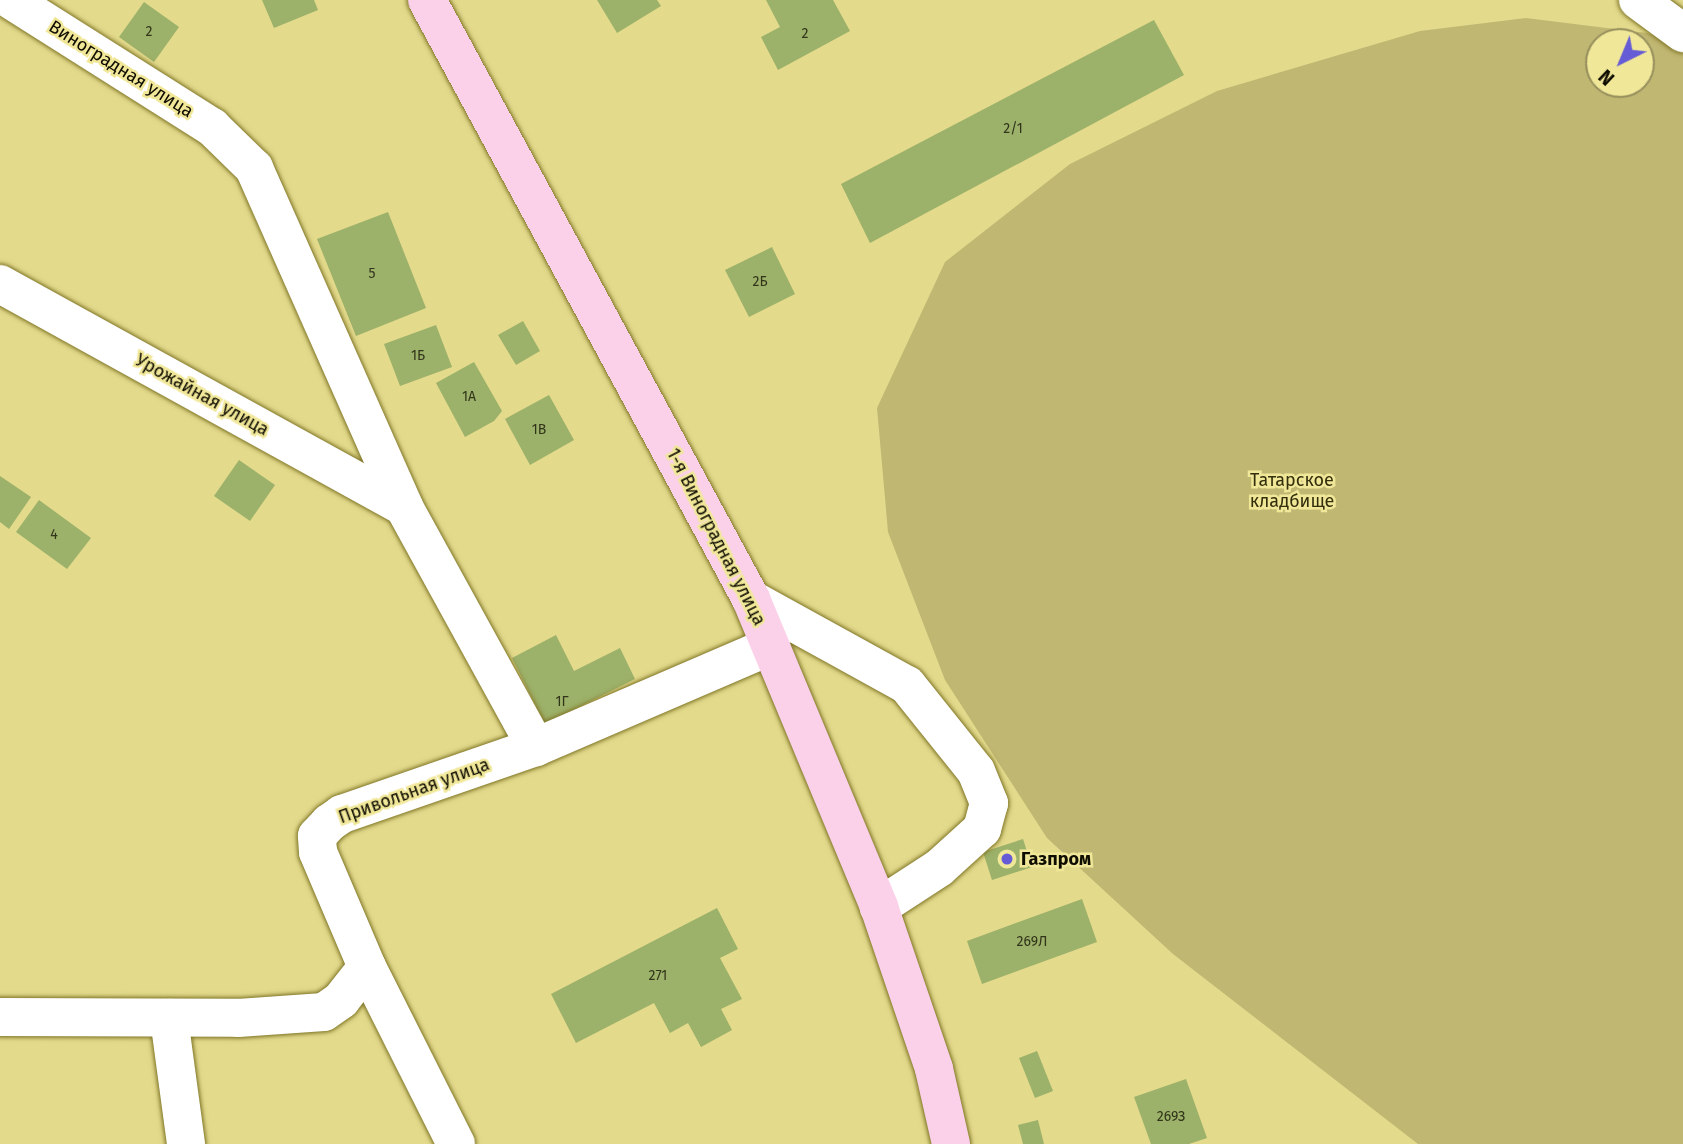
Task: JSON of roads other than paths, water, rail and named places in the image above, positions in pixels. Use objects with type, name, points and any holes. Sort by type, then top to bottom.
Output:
[{"type":"main road","name":"1-я Виноградная улица","points":[[427,0],[751,598],[879,907],[934,1069],[951,1144]]},
{"type":"street","name":"Виноградная улица","points":[[11,0],[230,139],[254,168],[404,507],[536,747]]},
{"type":"street","points":[[1638,0],[1683,33]]},
{"type":"street","name":"Урожайная улица","points":[[0,284],[404,507]]},
{"type":"street","points":[[751,598],[907,685],[976,771],[989,803],[982,829],[939,868],[879,907]]},
{"type":"street","name":"Привольная улица","points":[[367,967],[324,871],[317,836],[342,814],[536,747],[771,646]]},
{"type":"street","points":[[0,1017],[169,1018],[324,1012],[348,993],[367,967],[456,1144]]},
{"type":"street","points":[[169,1018],[186,1144]]},
{"type":"place","name":"Газпром","points":[[1007,859]]},
{"type":"park label","name":"Татарское кладбище","points":[[1292,491]]}]
